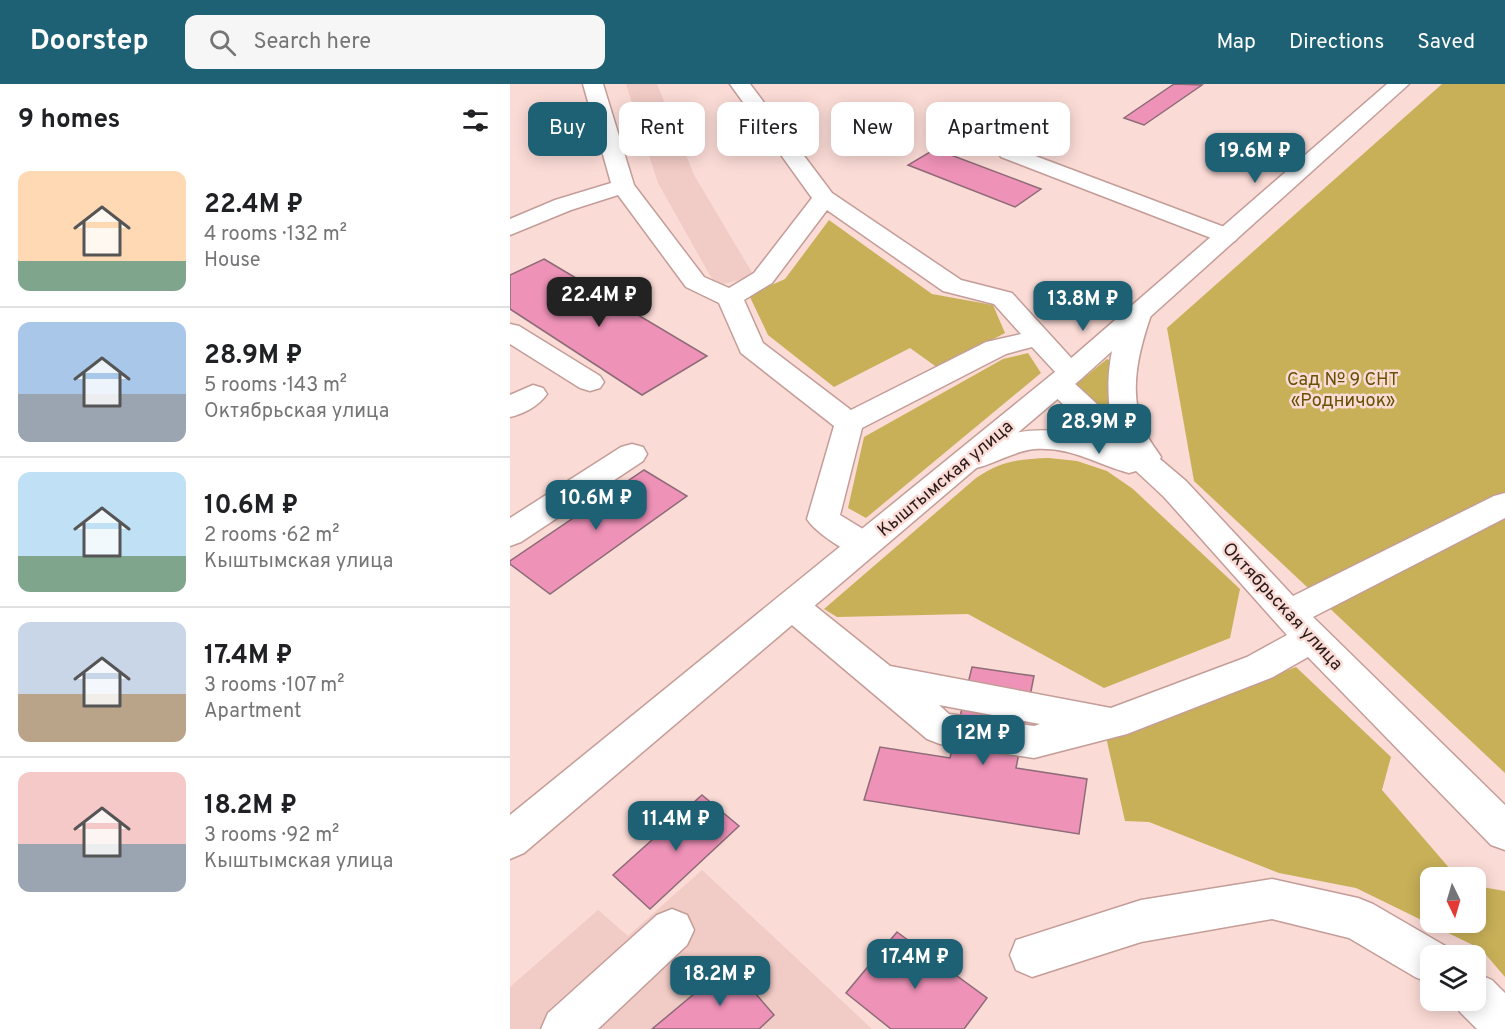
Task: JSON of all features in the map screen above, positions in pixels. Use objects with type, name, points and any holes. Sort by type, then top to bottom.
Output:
[{"type":"main road","points":[[593,84],[623,186],[695,282],[730,298],[751,347],[849,423]]},
{"type":"main road","name":"Октябрьская улица","points":[[740,84],[824,198],[952,286],[1003,298],[1039,337],[1064,379],[1089,414],[1175,489],[1300,626],[1505,832]]},
{"type":"main road","name":"Кыштымская улица","points":[[510,840],[1064,379],[1399,84]]},
{"type":"main road","points":[[1019,156],[1227,236]]},
{"type":"main road","points":[[510,228],[563,205],[623,186]]},
{"type":"main road","points":[[730,298],[763,278],[824,198]]},
{"type":"main road","points":[[1138,315],[1127,346],[1123,373],[1125,410],[1130,431],[1148,461],[1175,489]]},
{"type":"main road","points":[[510,333],[590,382]]},
{"type":"main road","points":[[864,545],[824,519],[849,423],[996,348],[1039,337]]},
{"type":"main road","points":[[966,461],[1006,444],[1044,439],[1086,444],[1120,458],[1175,489]]},
{"type":"main road","points":[[510,534],[632,454]]},
{"type":"main road","points":[[792,606],[884,680],[1114,723],[1260,667],[1300,626],[1505,504]]},
{"type":"main road","points":[[1032,955],[1141,921],[1272,899],[1358,919],[1420,956]]},
{"type":"main road","points":[[564,1029],[672,930]]},
{"type":"main road","points":[[1486,1006],[1505,1025]]},
{"type":"shaded area","points":[[626,84],[657,84],[664,102],[632,102]]},
{"type":"shaded area","points":[[649,156],[686,156],[694,175],[754,276],[716,286],[658,183]]},
{"type":"shaded area","points":[[702,870],[872,1029],[510,1029],[510,987],[598,910],[628,936]]},
{"type":"green space","name":"Сад № 9 СНТ «Родничок»","points":[[1442,84],[1505,84],[1505,773],[1194,481],[1167,328]]},
{"type":"green space","points":[[829,220],[932,294],[993,305],[1005,333],[938,368],[910,348],[834,387],[768,335],[749,295],[785,279]]},
{"type":"green space","points":[[1028,353],[1041,373],[866,518],[848,508],[864,437],[1003,359]]},
{"type":"green space","points":[[1107,359],[1112,361],[1113,423],[1074,386]]},
{"type":"green space","points":[[1049,458],[1077,461],[1107,471],[1133,489],[1240,589],[1230,638],[1104,688],[968,614],[837,617],[824,609],[976,478],[1011,462]]},
{"type":"green space","points":[[1296,667],[1391,757],[1382,790],[1448,867],[1420,867],[1420,919],[1356,888],[1279,873],[1149,822],[1125,821],[1106,737]]},
{"type":"green space","points":[[1486,888],[1505,891],[1505,977],[1486,955],[1486,945],[1473,945],[1448,933],[1486,933]]},
{"type":"building","points":[[1174,84],[1202,85],[1144,125],[1124,118]]},
{"type":"building","points":[[926,154],[954,156],[1041,189],[1015,207],[908,165]]},
{"type":"building","points":[[544,259],[707,356],[642,395],[510,309],[510,275]]},
{"type":"building","points":[[644,470],[687,496],[550,594],[510,564],[510,561]]},
{"type":"building","points":[[972,667],[1034,676],[1016,768],[1087,779],[1079,834],[864,800],[880,747],[950,758]]},
{"type":"building","points":[[702,795],[739,826],[650,909],[613,875]]},
{"type":"building","points":[[897,932],[987,998],[964,1029],[891,1029],[846,993]]},
{"type":"building","points":[[730,964],[774,1015],[759,1029],[652,1029]]}]
